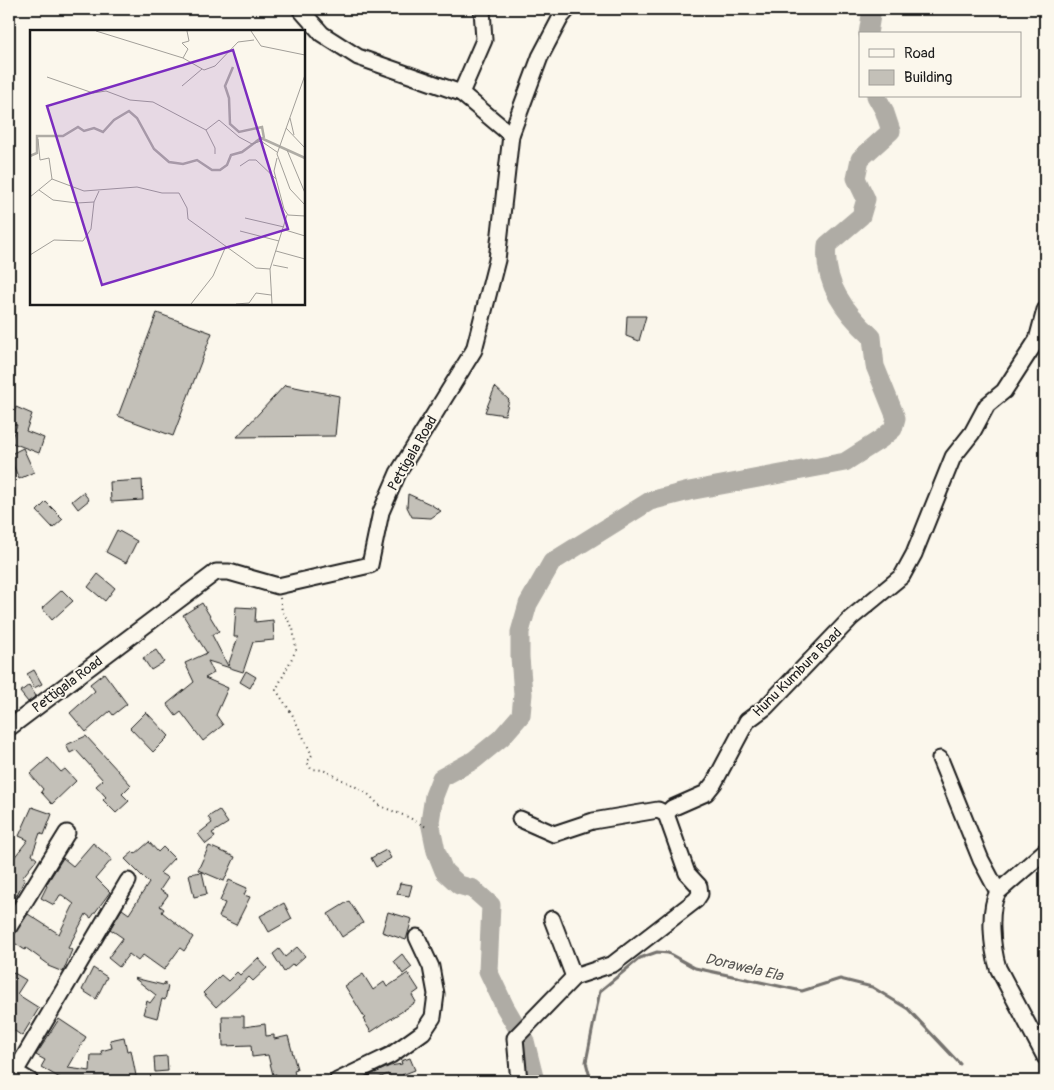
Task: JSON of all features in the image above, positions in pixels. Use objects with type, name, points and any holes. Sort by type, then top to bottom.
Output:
[{"type":"street","points":[[300,9],[322,34],[358,57],[461,93],[511,135]]},
{"type":"street","points":[[461,93],[484,40],[482,9]]},
{"type":"street","name":"Pettigala Road","points":[[9,728],[216,572],[229,572],[278,586],[370,565],[381,512],[398,473],[474,350],[498,260],[511,135],[540,56],[561,17],[568,9]]},
{"type":"street","name":"Hunu Kumbura Road","points":[[666,814],[672,808],[706,793],[714,783],[747,721],[766,707],[851,618],[902,576],[914,554],[953,457],[972,433],[987,405],[1004,391],[1037,340],[1045,310]]},
{"type":"street","points":[[940,759],[981,860],[998,892]]},
{"type":"street","points":[[519,1081],[515,1038],[574,977],[613,964],[696,900],[700,894],[699,886],[687,873],[666,814],[658,810],[593,821],[554,834],[520,819]]},
{"type":"street","points":[[9,927],[67,833]]},
{"type":"street","points":[[1045,851],[998,892],[993,901],[993,952],[998,968],[1045,1057]]},
{"type":"street","points":[[30,1081],[12,1067],[128,881]]},
{"type":"street","points":[[552,919],[574,977]]},
{"type":"street","points":[[337,1081],[391,1055],[423,1032],[433,1017],[436,994],[431,967],[417,937]]},
{"type":"path","points":[[278,586],[282,611],[293,628],[296,650],[276,690],[292,714],[312,755],[307,762],[311,769],[323,770],[363,792],[380,806],[408,817],[426,828]]},
{"type":"building","points":[[157,313],[212,333],[173,436],[118,416]]},
{"type":"building","points":[[627,316],[646,316],[639,341],[626,336]]},
{"type":"building","points":[[285,385],[339,396],[335,436],[237,437]]},
{"type":"building","points":[[495,387],[509,400],[505,415],[485,412]]},
{"type":"building","points":[[16,407],[32,414],[26,431],[44,438],[39,453],[10,442],[17,425],[10,423]]},
{"type":"building","points":[[23,448],[34,472],[19,479],[9,455]]},
{"type":"building","points":[[142,480],[143,500],[111,502],[110,482]]},
{"type":"building","points":[[83,492],[89,500],[78,509],[72,501]]},
{"type":"building","points":[[408,494],[441,511],[431,518],[412,517],[407,507]]},
{"type":"building","points":[[46,502],[63,519],[53,528],[37,511]]},
{"type":"building","points":[[117,530],[137,541],[126,563],[106,552]]},
{"type":"building","points":[[98,574],[115,588],[105,601],[88,587]]},
{"type":"building","points":[[62,590],[73,601],[52,620],[42,608]]},
{"type":"building","points":[[202,603],[219,631],[212,635],[228,666],[238,637],[234,637],[236,607],[256,608],[255,622],[273,620],[274,640],[253,642],[243,672],[208,661],[214,673],[205,678],[228,688],[216,715],[223,725],[203,741],[181,712],[176,716],[167,704],[194,682],[185,663],[207,653],[183,615]]},
{"type":"building","points":[[156,650],[164,662],[151,670],[143,658]]},
{"type":"building","points":[[34,670],[42,684],[34,688],[27,674]]},
{"type":"building","points":[[246,671],[256,677],[250,688],[240,682]]},
{"type":"building","points":[[104,673],[127,704],[113,715],[110,711],[86,732],[70,713],[95,691],[90,684]]},
{"type":"building","points":[[29,685],[36,696],[28,702],[20,692]]},
{"type":"building","points":[[146,712],[169,736],[153,752],[130,728]]},
{"type":"building","points":[[86,736],[131,785],[122,794],[129,801],[116,813],[103,800],[106,797],[96,786],[103,780],[76,750],[70,753],[66,745]]},
{"type":"building","points":[[48,758],[61,772],[65,769],[76,781],[52,804],[41,792],[43,789],[30,774]]},
{"type":"building","points":[[32,807],[52,814],[44,835],[40,833],[32,855],[37,859],[22,878],[25,879],[9,910],[9,864],[28,840],[19,836]]},
{"type":"building","points":[[219,810],[228,823],[212,833],[215,837],[206,844],[198,834],[212,823],[208,817]]},
{"type":"building","points":[[149,842],[158,852],[163,847],[174,858],[160,873],[168,878],[160,890],[168,895],[160,906],[164,909],[162,912],[193,937],[184,951],[180,948],[164,970],[143,955],[138,961],[129,954],[119,967],[108,958],[123,938],[110,929],[122,909],[129,914],[149,883],[125,859],[133,852],[135,854]]},
{"type":"building","points":[[93,843],[112,859],[96,878],[110,892],[91,918],[86,914],[68,948],[72,950],[63,972],[48,966],[48,964],[26,948],[25,950],[10,940],[28,914],[59,934],[74,904],[62,895],[60,895],[54,905],[41,898],[46,885],[63,858],[73,866]]},
{"type":"building","points":[[209,846],[235,857],[224,881],[198,870]]},
{"type":"building","points":[[386,850],[391,858],[376,867],[371,858]]},
{"type":"building","points":[[202,872],[207,894],[194,897],[189,874]]},
{"type":"building","points":[[229,880],[247,888],[244,895],[250,897],[236,925],[219,917],[225,903],[220,901]]},
{"type":"building","points":[[400,883],[412,885],[409,896],[397,894]]},
{"type":"building","points":[[349,901],[363,923],[342,937],[328,914]]},
{"type":"building","points":[[284,903],[292,919],[269,932],[260,916]]},
{"type":"building","points":[[388,912],[412,919],[406,940],[382,932]]},
{"type":"building","points":[[297,947],[305,956],[284,972],[273,954],[279,949],[285,957]]},
{"type":"building","points":[[402,954],[412,967],[403,974],[394,961]]},
{"type":"building","points":[[258,958],[267,968],[253,981],[249,977],[216,1007],[203,993],[221,975],[228,981],[237,972],[240,975]]},
{"type":"building","points":[[93,968],[107,977],[96,999],[82,990]]},
{"type":"building","points":[[9,970],[26,980],[17,994],[39,1008],[22,1036],[9,1027]]},
{"type":"building","points":[[408,973],[419,990],[412,995],[416,1002],[371,1032],[363,1019],[365,1018],[345,986],[363,974],[373,990],[384,982],[387,987]]},
{"type":"building","points":[[134,978],[163,985],[165,982],[165,985],[168,986],[165,1000],[162,999],[157,1018],[143,1014],[147,1001],[150,1003],[156,995]]},
{"type":"building","points":[[222,1016],[244,1016],[244,1027],[265,1024],[266,1036],[274,1035],[274,1039],[288,1036],[297,1069],[294,1070],[296,1081],[277,1081],[276,1074],[273,1075],[268,1055],[252,1057],[251,1045],[223,1046]]},
{"type":"building","points":[[59,1019],[86,1037],[68,1068],[90,1071],[91,1055],[102,1055],[101,1051],[112,1048],[110,1040],[124,1037],[127,1051],[131,1050],[137,1081],[65,1081],[41,1067],[45,1060],[36,1055]]},
{"type":"building","points":[[167,1056],[168,1071],[155,1072],[154,1057]]},
{"type":"building","points":[[410,1058],[415,1070],[402,1075],[404,1081],[390,1081],[388,1074],[372,1081],[358,1081],[390,1066],[402,1064],[401,1061]]},
{"type":"waterway","points":[[868,32],[872,9]]},
{"type":"waterway","points":[[535,1081],[525,1041],[505,1007],[488,971],[491,905],[473,889],[459,885],[444,871],[436,851],[430,822],[434,796],[441,778],[474,760],[501,738],[521,715],[523,694],[520,632],[528,604],[552,562],[650,501],[689,491],[845,462],[893,429],[896,418],[875,366],[872,337],[853,318],[838,296],[832,285],[827,259],[827,245],[861,216],[866,199],[856,178],[860,159],[891,131],[884,110],[877,98]]},
{"type":"waterway","name":"Dorawela Ela","points":[[591,1081],[586,1062],[600,991],[640,958],[657,952],[668,953],[695,968],[802,991],[840,979],[872,987],[908,1009],[960,1064]]}]
